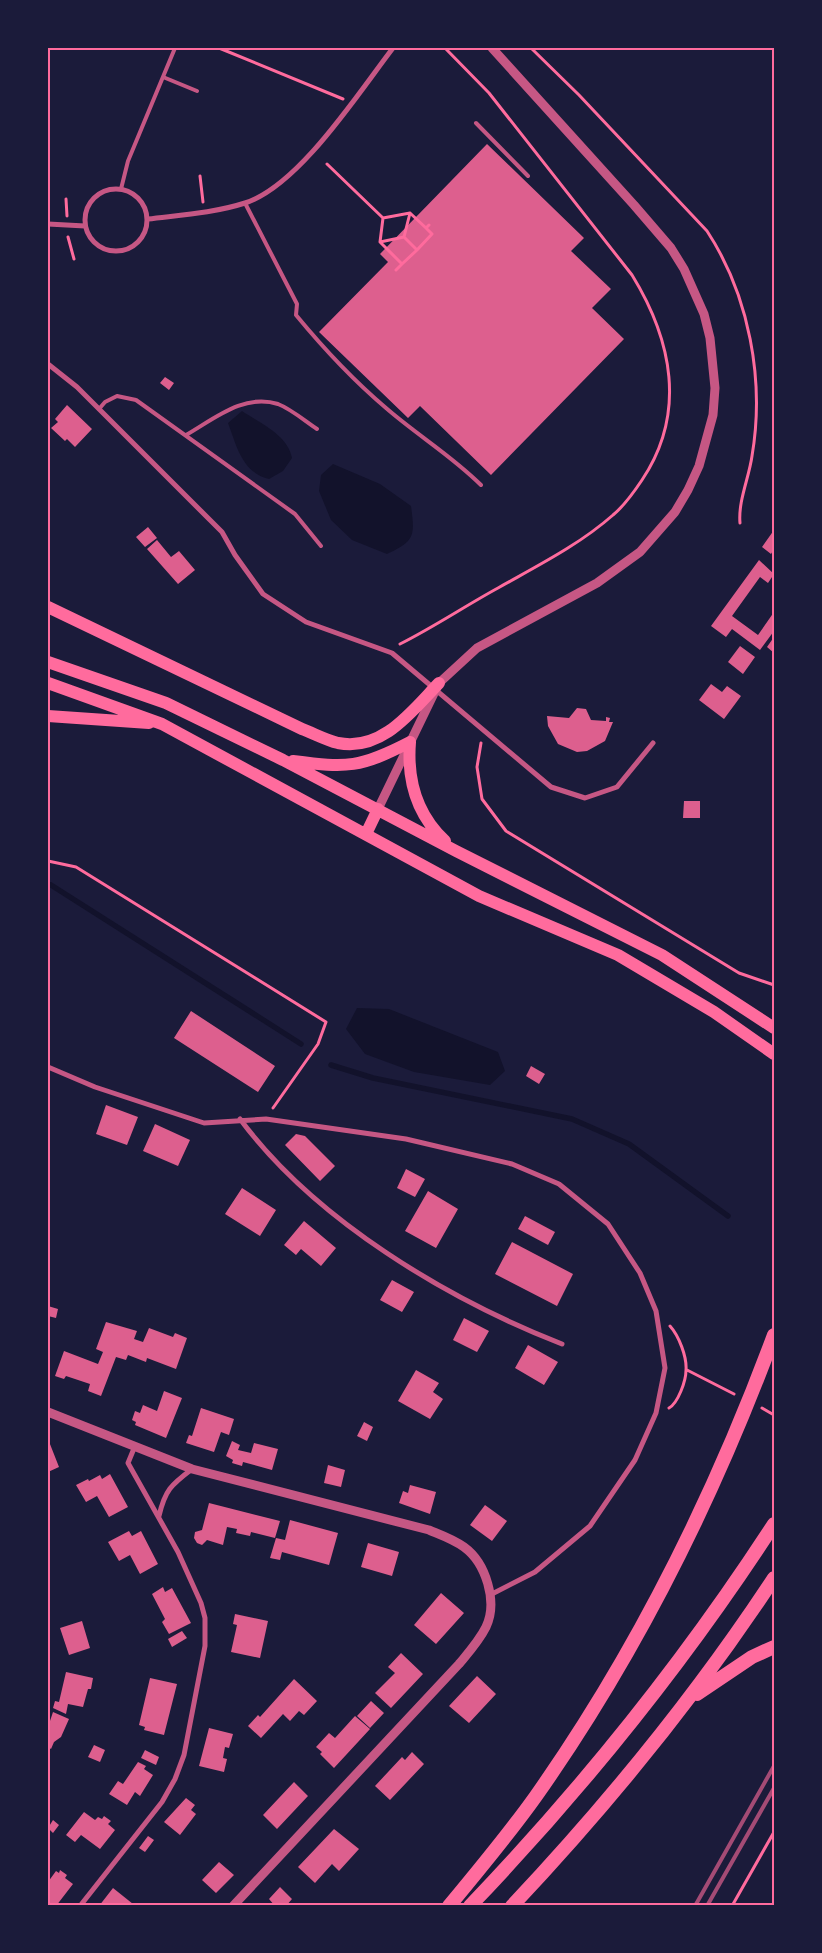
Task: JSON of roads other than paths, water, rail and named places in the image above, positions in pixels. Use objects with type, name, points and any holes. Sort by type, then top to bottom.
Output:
[{"type":"highway","points":[[449,1906],[536,1797],[624,1660],[700,1512],[734,1436],[774,1335]]},
{"type":"highway","points":[[470,1906],[555,1814],[597,1765],[701,1632],[774,1524]]},
{"type":"highway","points":[[512,1906],[578,1835],[688,1700],[774,1578]]},
{"type":"highway","points":[[688,1700],[752,1658],[774,1647]]},
{"type":"main road","points":[[48,607],[302,729],[338,743],[358,744],[376,739],[398,724],[438,683]]},
{"type":"main road","points":[[48,662],[166,703],[284,760],[456,851],[662,955],[774,1028]]},
{"type":"main road","points":[[48,683],[162,724],[479,896],[618,956],[714,1012],[774,1054]]},
{"type":"main road","points":[[48,716],[162,724]]},
{"type":"main road","points":[[284,760],[342,766],[361,764],[381,757],[410,742]]},
{"type":"main road","points":[[410,742],[408,762],[411,783],[418,803],[428,821],[456,851]]},
{"type":"main road","points":[[366,834],[378,809]]},
{"type":"street","points":[[148,219],[205,212],[245,204],[258,198],[285,180],[300,165],[350,104],[393,48]]},
{"type":"street","points":[[378,809],[438,683],[477,648],[597,583],[640,552],[675,512],[688,490],[707,441],[713,406],[714,362],[710,338],[704,314],[684,269],[671,248],[639,211],[492,48]]},
{"type":"street","points":[[121,189],[138,198],[144,205],[148,219],[144,233],[139,241],[123,250],[113,251],[99,246],[88,235],[85,226],[88,206],[94,198],[101,192],[121,189]]},
{"type":"street","points":[[48,224],[85,226]]},
{"type":"street","points":[[48,364],[77,387],[222,532],[235,555],[264,594],[306,622],[390,652],[551,787],[585,798],[617,787],[653,743]]},
{"type":"street","points":[[48,1067],[95,1087],[204,1123],[240,1119],[266,1119],[406,1139],[512,1164],[559,1184],[608,1224],[640,1274],[656,1311],[665,1368],[656,1413],[634,1460],[590,1526],[535,1572],[490,1595]]},
{"type":"street","points":[[240,1119],[259,1144],[338,1220],[424,1276],[519,1327],[562,1344]]},
{"type":"street","points":[[48,1412],[192,1469],[429,1530],[465,1547],[477,1561],[490,1595],[491,1610],[487,1625],[477,1642],[459,1664],[233,1906]]},
{"type":"street","points":[[80,1906],[162,1802],[175,1779],[184,1755],[205,1646],[205,1618],[193,1586],[158,1516],[128,1463],[135,1446]]},
{"type":"street","points":[[158,1516],[163,1496],[173,1483],[192,1469]]},
{"type":"lane","points":[[121,189],[128,161],[175,48]]},
{"type":"lane","points":[[163,77],[197,91]]},
{"type":"lane","points":[[476,123],[528,176]]},
{"type":"lane","points":[[245,204],[297,304],[296,315],[331,357],[387,409],[463,468],[481,485]]},
{"type":"lane","points":[[99,409],[105,402],[118,396],[136,400],[295,514],[321,546]]},
{"type":"lane","points":[[186,435],[240,404],[258,400],[280,405],[317,429]]},
{"type":"waterway","points":[[51,885],[301,1044]]},
{"type":"waterway","points":[[331,1065],[373,1078],[572,1119],[629,1144],[728,1216]]},
{"type":"railway","points":[[695,1906],[774,1766]]},
{"type":"railway","points":[[707,1906],[774,1788]]}]
